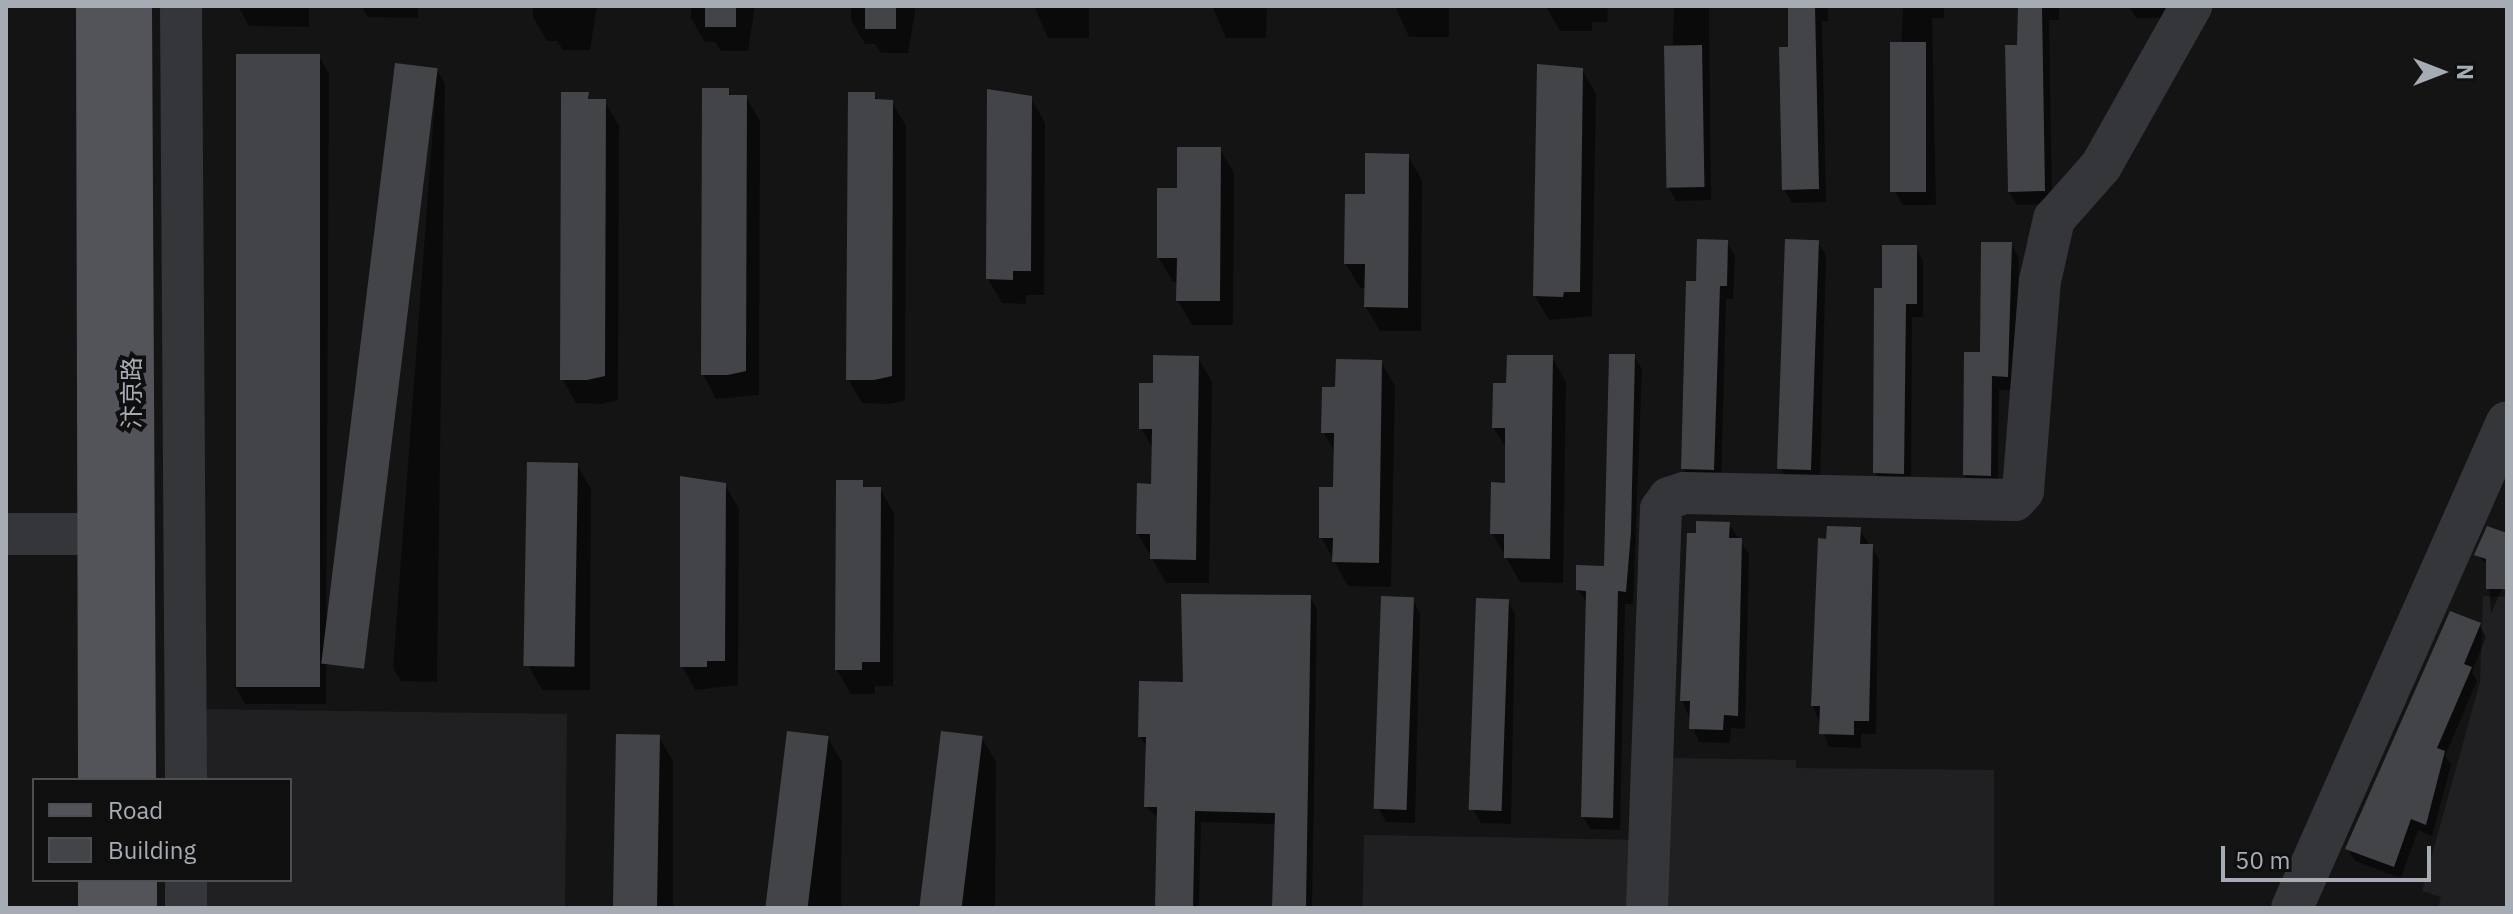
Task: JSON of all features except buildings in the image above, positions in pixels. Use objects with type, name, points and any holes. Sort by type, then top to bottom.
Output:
[{"type":"main road","name":"汴京路","points":[[98,6],[100,778]]},
{"type":"main road","name":"汴京路","points":[[130,6],[134,778]]},
{"type":"main road","points":[[100,882],[100,908]]},
{"type":"main road","points":[[135,882],[135,908]]},
{"type":"street","points":[[181,6],[186,778]]},
{"type":"street","points":[[1647,908],[1661,509],[1669,498],[1684,493],[2015,500],[2023,491],[2040,281],[2054,219],[2101,166],[2191,6]]},
{"type":"street","points":[[2292,908],[2507,422]]},
{"type":"street","points":[[6,534],[100,534]]},
{"type":"street","points":[[186,882],[186,908]]},
{"type":"shaded area","points":[[2483,596],[2507,597],[2507,908],[2438,908],[2441,897],[2422,891],[2480,682]]},
{"type":"shaded area","points":[[202,709],[567,714],[565,908],[204,908],[204,882],[292,882],[292,778],[203,778]]},
{"type":"shaded area","points":[[1669,758],[1796,760],[1796,768],[1994,770],[1994,908],[1666,908]]},
{"type":"shaded area","points":[[1364,835],[1632,840],[1631,908],[1363,908]]}]
